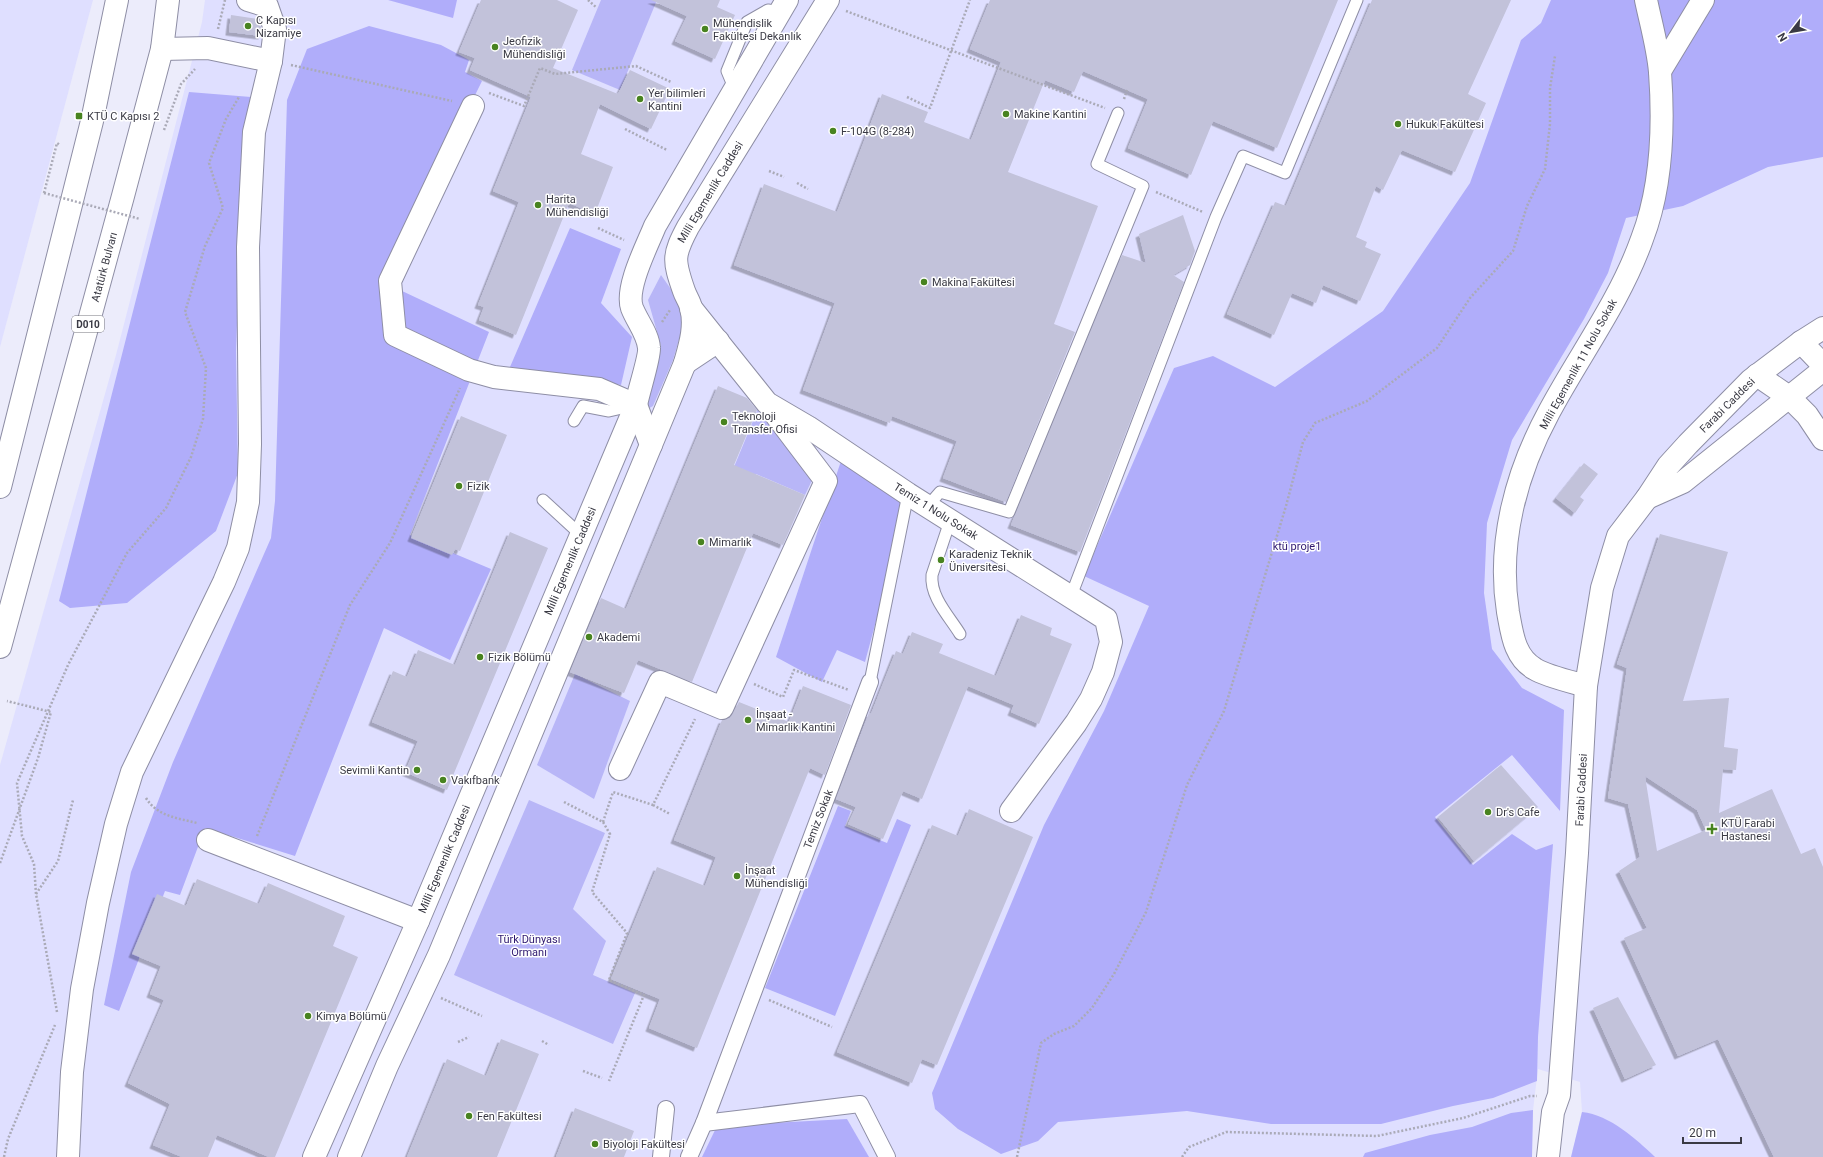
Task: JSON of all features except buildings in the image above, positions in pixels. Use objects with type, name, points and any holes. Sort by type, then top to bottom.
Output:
[{"type":"main road","points":[[0,487],[92,121],[117,0]]},
{"type":"main road","name":"Atatürk Bulvarı","points":[[0,647],[162,49],[168,0]]},
{"type":"main road","points":[[68,1157],[72,1072],[82,989],[101,888],[116,824],[132,772],[224,582],[238,548],[248,502],[250,444],[248,247],[254,132],[271,61],[275,28],[267,6],[248,0]]},
{"type":"main road","name":"Milli Egemenlik 11 Nolu Sokak","points":[[1586,686],[1534,669],[1516,651],[1504,589],[1504,552],[1512,508],[1523,468],[1548,413],[1626,280],[1643,238],[1655,196],[1662,135],[1660,71],[1646,0]]},
{"type":"main road","points":[[1660,71],[1703,0]]},
{"type":"main road","name":"Milli Egemenlik Caddesi","points":[[349,1157],[387,1066],[439,955],[685,363],[692,334],[683,306],[684,292],[676,266],[677,248],[688,227],[828,2]]},
{"type":"main road","name":"Milli Egemenlik Caddesi","points":[[314,1157],[418,922],[636,405],[650,349],[631,307],[632,290],[635,275],[654,226],[784,6]]},
{"type":"main road","points":[[162,49],[213,49],[271,61]]},
{"type":"main road","points":[[473,106],[390,281],[396,335],[469,370],[494,377],[599,389],[636,405],[651,445]]},
{"type":"main road","points":[[641,258],[659,260],[676,266]]},
{"type":"main road","name":"Temiz 1 Nolu Sokak","points":[[683,306],[718,342],[767,403],[808,427],[928,507],[1072,596],[1106,619],[1111,642],[1103,672],[1091,699],[1076,723],[1011,811]]},
{"type":"main road","name":"Farabi Caddesi","points":[[1548,1157],[1553,1112],[1560,1095],[1577,853],[1586,686],[1602,588],[1618,536],[1647,498],[1668,466],[1678,455],[1757,375],[1801,342],[1823,328]]},
{"type":"main road","points":[[685,363],[718,342]]},
{"type":"main road","points":[[1801,342],[1823,365]]},
{"type":"main road","name":"Farabi Caddesi","points":[[1647,498],[1683,482],[1823,370]]},
{"type":"main road","points":[[1757,375],[1789,397],[1807,415],[1823,439]]},
{"type":"main road","points":[[620,769],[660,682],[722,708],[826,481],[767,403]]},
{"type":"main road","points":[[205,832],[249,855],[418,922]]},
{"type":"main road","name":"Farabi Caddesi","points":[[1560,1095],[1567,1112],[1563,1157]]},
{"type":"street","name":"Temiz Sokak","points":[[689,1157],[704,1123],[870,682]]},
{"type":"street","points":[[704,1123],[860,1104],[887,1157]]},
{"type":"street","points":[[661,1157],[666,1109]]},
{"type":"lane","points":[[1072,596],[1216,218],[1243,156],[1285,173],[1357,0]]},
{"type":"lane","points":[[928,507],[940,492],[1009,512],[1142,186],[1097,164],[1118,113]]},
{"type":"lane","points":[[574,421],[583,406],[609,411],[636,405]]},
{"type":"lane","name":"Temiz Sokak","points":[[870,682],[908,494]]},
{"type":"lane","points":[[543,500],[581,535]]},
{"type":"lane","points":[[950,521],[932,575],[931,584],[934,594],[960,634]]},
{"type":"path","points":[[163,133],[181,84],[198,66],[209,64],[225,0]]},
{"type":"path","points":[[588,0],[598,8]]},
{"type":"path","points":[[907,97],[930,108],[970,0]]},
{"type":"path","points":[[828,2],[951,52],[1118,113]]},
{"type":"path","points":[[1017,1157],[1041,1043],[1054,1034],[1074,1026],[1092,1008],[1114,974],[1146,912],[1187,785],[1224,711],[1286,506],[1303,442],[1315,423],[1367,401],[1436,348],[1470,298],[1513,251],[1527,206],[1545,169],[1550,124],[1550,88],[1555,56]]},
{"type":"path","points":[[271,61],[473,106],[484,91],[524,106],[540,68],[555,74],[636,66],[671,82]]},
{"type":"path","points":[[4,1157],[8,1139],[58,1018],[36,894],[34,864],[22,836],[17,783],[68,665],[127,553],[166,508],[191,457],[203,419],[206,368],[185,312],[205,246],[223,208],[209,163],[226,118],[244,90],[265,85]]},
{"type":"path","points":[[625,129],[667,150]]},
{"type":"path","points":[[60,145],[57,143],[44,193],[140,219]]},
{"type":"path","points":[[769,172],[784,177]]},
{"type":"path","points":[[797,183],[808,188]]},
{"type":"path","points":[[1142,186],[1216,218]]},
{"type":"path","points":[[598,228],[624,240]]},
{"type":"path","points":[[662,322],[683,306]]},
{"type":"path","points":[[249,855],[350,605],[390,543],[469,370]]},
{"type":"path","points":[[737,676],[783,697],[794,670],[842,688]]},
{"type":"path","points":[[0,863],[38,758],[51,712],[7,701]]},
{"type":"path","points":[[652,805],[697,716]]},
{"type":"path","points":[[132,772],[151,806],[166,816],[205,832]]},
{"type":"path","points":[[603,822],[613,792],[652,805],[670,814]]},
{"type":"path","points":[[36,894],[58,861],[73,800]]},
{"type":"path","points":[[564,802],[603,822],[610,834],[592,892],[628,933],[609,980],[644,995],[609,1081]]},
{"type":"path","points":[[752,993],[832,1027]]},
{"type":"path","points":[[435,995],[482,1016]]},
{"type":"path","points":[[458,1042],[469,1037]]},
{"type":"path","points":[[542,1041],[549,1045]]},
{"type":"path","points":[[583,1071],[602,1078]]},
{"type":"path","points":[[1182,1157],[1189,1147],[1226,1132],[1377,1136],[1463,1118],[1530,1096],[1560,1095]]},
{"type":"shaded area","points":[[0,0],[93,0],[0,347]]},
{"type":"shaded area","name":"Karadeniz Teknik Üniversitesi","points":[[205,0],[1823,0],[1823,1157],[1571,1157],[1582,1112],[1580,1082],[1538,1069],[1533,1110],[1532,1157],[0,1157],[0,765],[116,355],[202,22]]},
{"type":"green space","points":[[388,0],[457,0],[453,18]]},
{"type":"green space","points":[[601,0],[657,0],[620,90],[572,70]]},
{"type":"green space","name":"ktü proje1","points":[[1551,0],[1823,0],[1823,157],[1768,167],[1683,206],[1626,218],[1608,273],[1584,319],[1512,440],[1487,523],[1484,593],[1492,649],[1522,688],[1564,710],[1560,811],[1512,755],[1435,817],[1473,865],[1512,834],[1536,850],[1553,844],[1538,1037],[1537,1081],[1493,1098],[1453,1106],[1381,1124],[1271,1124],[1187,1111],[1058,1122],[1038,1141],[1001,1154],[958,1129],[935,1109],[932,1093],[1044,825],[1104,711],[1149,606],[1084,576],[1174,368],[1213,356],[1275,387],[1383,311],[1470,183],[1521,40],[1541,23]]},
{"type":"green space","points":[[369,26],[441,45],[469,60],[465,72],[482,81],[383,282],[489,332],[410,535],[491,569],[450,660],[384,628],[295,856],[205,828],[180,895],[165,891],[119,1011],[104,1005],[131,872],[173,762],[271,538],[275,501],[287,100],[307,49]]},
{"type":"green space","points":[[189,92],[251,97],[242,189],[236,351],[238,473],[216,531],[127,603],[70,608],[59,601]]},
{"type":"green space","points":[[570,228],[621,249],[601,303],[632,337],[621,385],[510,367]]},
{"type":"green space","points":[[661,275],[687,312],[673,360],[653,406],[646,410],[641,406],[661,346],[648,300]]},
{"type":"green space","points":[[760,404],[814,476],[805,495],[756,474],[708,530]]},
{"type":"green space","points":[[841,461],[908,502],[865,662],[837,650],[822,682],[776,657]]},
{"type":"green space","points":[[575,674],[630,701],[594,799],[537,765]]},
{"type":"green space","name":"Türk Dünyası Ormanı","points":[[529,800],[605,833],[573,909],[606,941],[593,975],[635,993],[613,1044],[454,975]]},
{"type":"green space","points":[[838,806],[851,811],[845,826],[887,843],[897,819],[911,825],[835,1016],[765,988]]},
{"type":"green space","points":[[1533,1110],[1532,1157],[1363,1157],[1365,1153],[1430,1135],[1472,1127],[1511,1113]]},
{"type":"green space","points":[[1582,1112],[1603,1118],[1622,1129],[1655,1157],[1571,1157]]},
{"type":"green space","points":[[847,1119],[869,1157],[702,1157],[717,1126]]},
{"type":"place","name":"C Kapısı Nizamiye","points":[[248,26]]},
{"type":"place","name":"Mühendislik Fakültesi Dekanlık","points":[[705,29]]},
{"type":"place","name":"Jeofizik Mühendisliği","points":[[495,47]]},
{"type":"place","name":"Yer bilimleri Kantini","points":[[640,99]]},
{"type":"place","name":"Makine Kantini","points":[[1006,114]]},
{"type":"place","name":"KTÜ C Kapısı 2","points":[[79,116]]},
{"type":"place","name":"Hukuk Fakültesi","points":[[1398,124]]},
{"type":"place","name":"F-104G (8-284)","points":[[833,131]]},
{"type":"place","name":"Harita Mühendisliği","points":[[538,205]]},
{"type":"place","name":"Makina Fakültesi","points":[[924,282]]},
{"type":"place","name":"Teknoloji Transfer Ofisi","points":[[724,422]]},
{"type":"place","name":"Fizik","points":[[459,486]]},
{"type":"place","name":"Mimarlık","points":[[701,542]]},
{"type":"place","name":"Karadeniz Teknik Üniversitesi","points":[[941,560]]},
{"type":"place","name":"Akademi","points":[[589,637]]},
{"type":"place","name":"Fizik Bölümü","points":[[480,657]]},
{"type":"place","name":"İnşaat - Mimarlik Kantini","points":[[748,720]]},
{"type":"place","name":"Sevimli Kantin","points":[[417,770]]},
{"type":"place","name":"Vakıfbank","points":[[443,780]]},
{"type":"place","name":"Dr's Cafe","points":[[1488,812]]},
{"type":"place","name":"KTÜ Farabi Hastanesi","points":[[1712,829]]},
{"type":"place","name":"İnşaat Mühendisliği","points":[[737,876]]},
{"type":"place","name":"Kimya Bölümü","points":[[308,1016]]},
{"type":"place","name":"Fen Fakültesi","points":[[469,1116]]},
{"type":"place","name":"Biyoloji Fakültesi","points":[[595,1144]]}]
